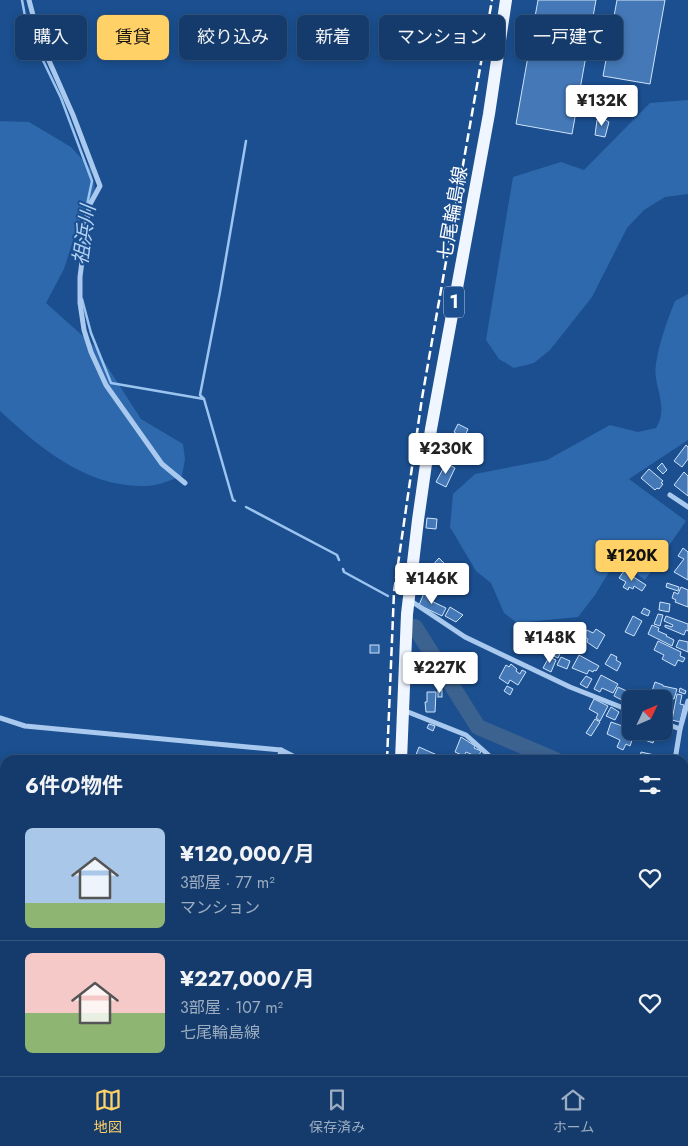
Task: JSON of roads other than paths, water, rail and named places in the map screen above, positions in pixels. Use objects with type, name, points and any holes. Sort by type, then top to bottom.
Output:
[{"type":"main road","name":"七尾輪島線","points":[[401,755],[409,600],[415,538],[431,429],[489,114],[506,0]]},
{"type":"street","points":[[29,0],[39,38],[73,115],[100,186],[89,206],[80,277],[80,303],[84,330],[91,352],[106,385],[162,464],[185,483]]},
{"type":"street","points":[[670,495],[688,507]]},
{"type":"street","points":[[409,600],[465,636],[570,687],[622,707]]},
{"type":"street","points":[[676,755],[680,729],[688,701]]},
{"type":"street","points":[[402,710],[466,735],[488,755]]},
{"type":"street","points":[[0,718],[25,726],[282,750],[292,755]]},
{"type":"street","points":[[672,726],[680,729]]},
{"type":"street","points":[[280,755],[282,750]]},
{"type":"waterway","name":"祖浜川","points":[[22,0],[27,27],[61,98],[92,181],[87,205]]},
{"type":"waterway","name":"祖浜川","points":[[235,501],[233,500],[204,399],[200,395],[246,141]]},
{"type":"waterway","name":"祖浜川","points":[[81,252],[86,212]]},
{"type":"waterway","name":"祖浜川","points":[[82,299],[91,333],[111,383],[204,399]]},
{"type":"waterway","name":"祖浜川","points":[[246,507],[337,555],[339,560]]},
{"type":"waterway","name":"祖浜川","points":[[343,569],[344,572],[388,596]]},
{"type":"waterway","name":"祖浜川","points":[[415,627],[478,727],[544,755]]},
{"type":"railway","points":[[387,755],[394,592],[422,398],[492,0]]}]
